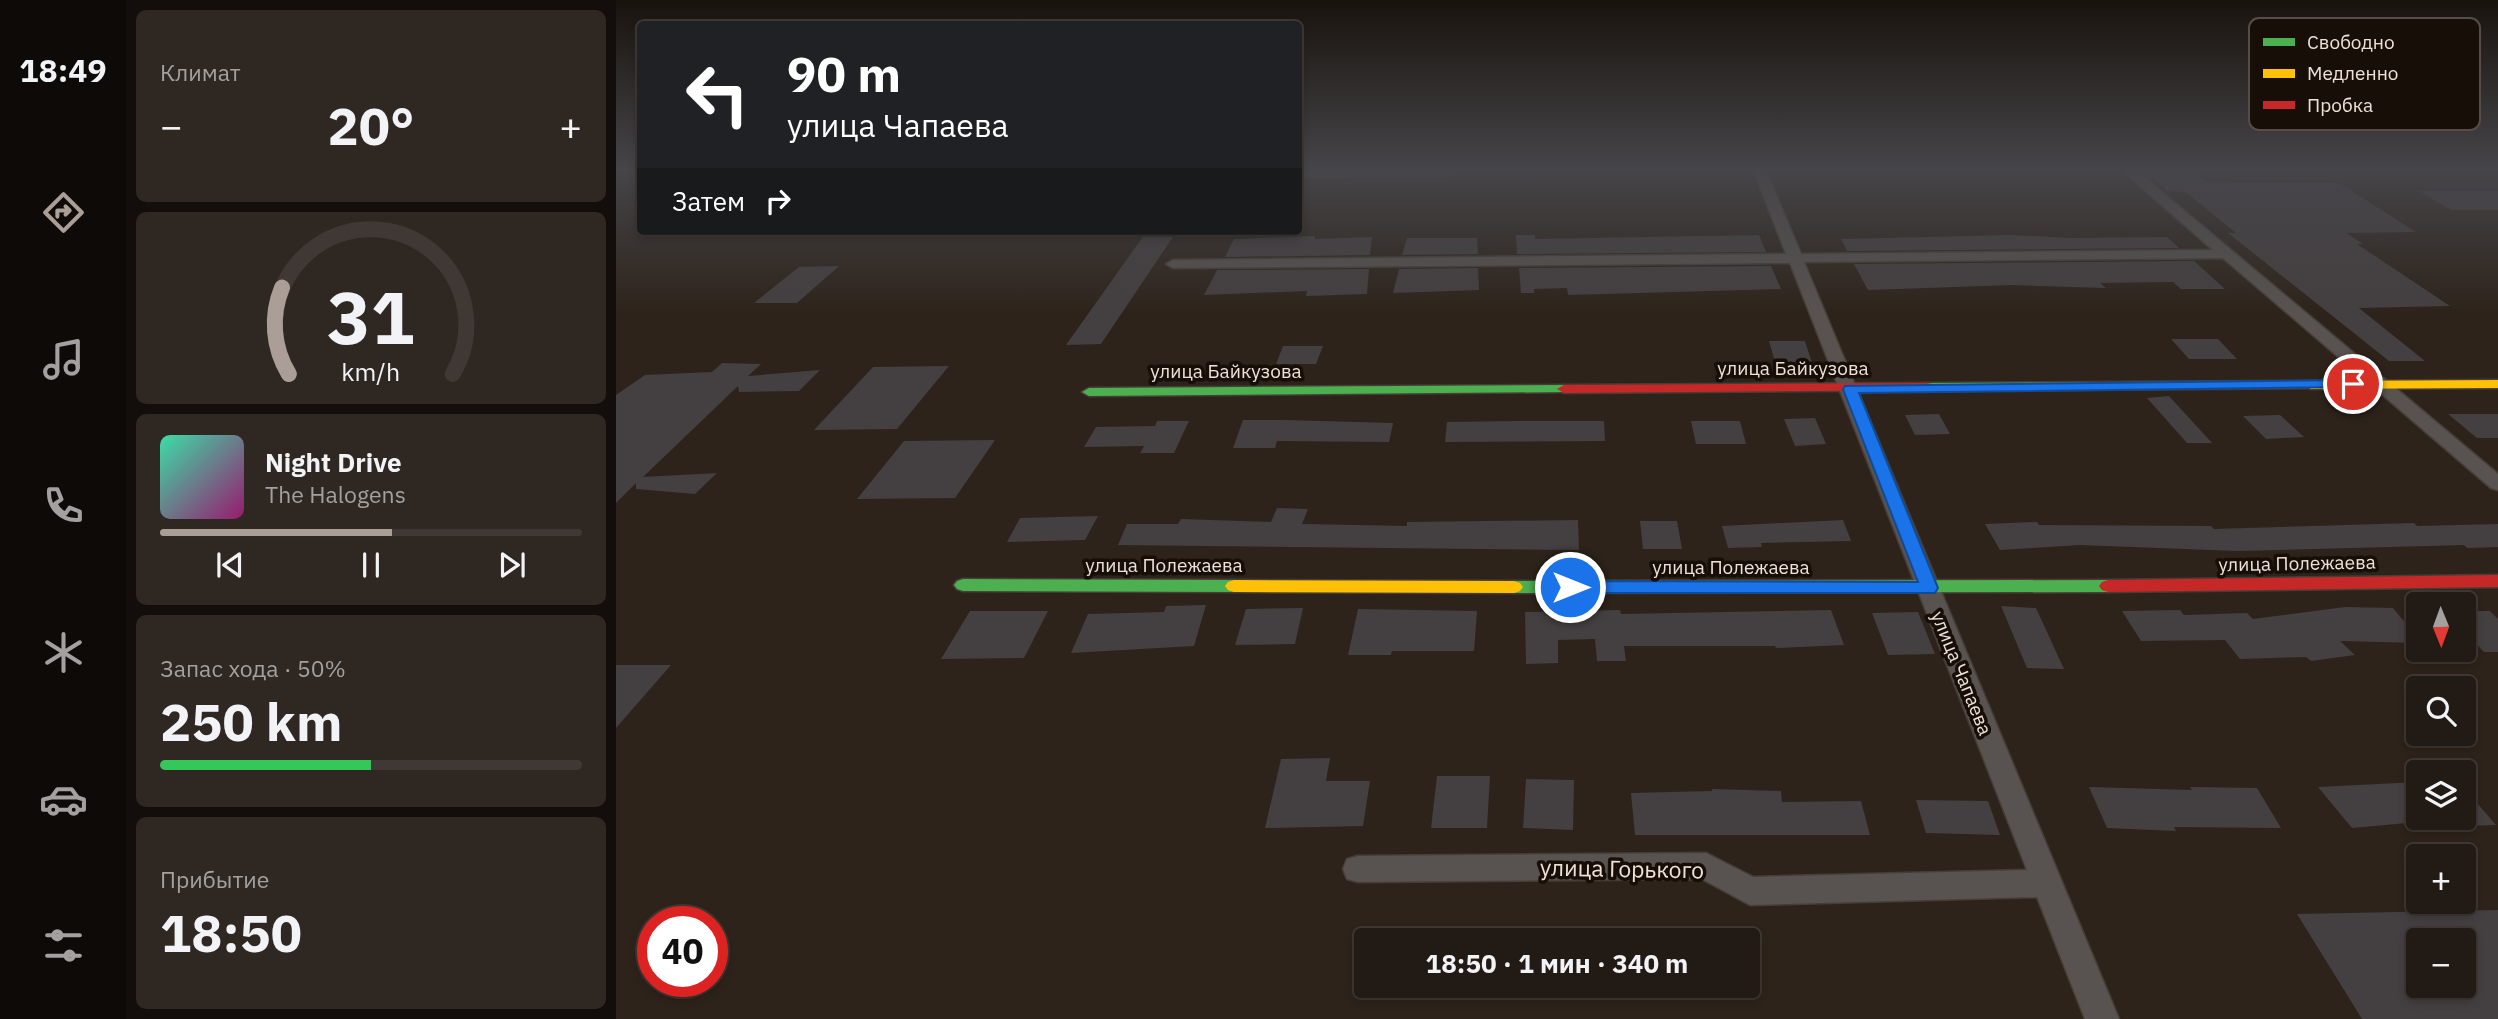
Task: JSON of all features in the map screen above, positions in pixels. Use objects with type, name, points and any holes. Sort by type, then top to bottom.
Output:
[{"type":"street","name":"улица Чапаева","points":[[1779,219],[1850,389],[2102,1019]]},
{"type":"street","points":[[2183,219],[2498,484]]},
{"type":"street","points":[[1173,264],[2224,254]]},
{"type":"street","name":"улица Байкузова","points":[[1089,392],[2498,384]]},
{"type":"street","name":"улица Полежаева","points":[[963,585],[1929,588],[2498,581]]},
{"type":"street","name":"улица Горького","points":[[1358,869],[1706,866],[1750,891],[2047,883]]},
{"type":"building","points":[[2218,219],[2395,219],[2416,232],[2346,233],[2363,244],[2357,244],[2450,306],[2359,308],[2425,361],[2389,361],[2228,233],[2236,233]]},
{"type":"building","points":[[1144,235],[1174,235],[1101,344],[1066,345]]},
{"type":"building","points":[[1516,235],[1535,235],[1535,239],[1759,235],[1766,252],[1517,254]]},
{"type":"building","points":[[2010,235],[2070,238],[2167,237],[2179,248],[1847,251],[1841,239]]},
{"type":"building","points":[[1315,236],[1315,239],[1372,237],[1370,255],[1225,257],[1234,239]]},
{"type":"building","points":[[1407,238],[1477,238],[1478,254],[1402,255]]},
{"type":"building","points":[[2194,261],[2225,289],[2181,289],[2173,282],[2100,283],[2106,288],[2012,285],[1868,290],[1854,264]]},
{"type":"building","points":[[839,266],[797,303],[754,303],[799,267]]},
{"type":"building","points":[[1771,266],[1781,289],[1568,295],[1567,288],[1534,289],[1534,293],[1521,293],[1519,268]]},
{"type":"building","points":[[1478,268],[1479,290],[1393,293],[1399,269]]},
{"type":"building","points":[[1369,269],[1367,294],[1306,296],[1307,291],[1204,295],[1217,270]]},
{"type":"building","points":[[2171,339],[2218,339],[2237,359],[2189,359]]},
{"type":"building","points":[[1769,341],[1805,341],[1812,363],[1775,362]]},
{"type":"building","points":[[1283,346],[1323,346],[1316,364],[1276,364]]},
{"type":"building","points":[[722,363],[761,364],[748,376],[820,370],[799,391],[739,392],[738,386],[643,477],[717,473],[695,494],[636,489],[636,483],[616,503],[616,395],[645,375],[712,372]]},
{"type":"building","points":[[949,366],[897,429],[814,430],[873,367]]},
{"type":"building","points":[[2169,396],[2212,443],[2187,443],[2147,398]]},
{"type":"building","points":[[1939,414],[1950,434],[1915,435],[1905,415]]},
{"type":"building","points":[[2448,414],[2498,414],[2498,438],[2477,438]]},
{"type":"building","points":[[2280,415],[2304,437],[2266,439],[2243,416]]},
{"type":"building","points":[[1815,418],[1826,444],[1795,446],[1784,419]]},
{"type":"building","points":[[1243,420],[1393,423],[1389,442],[1277,441],[1275,448],[1233,448]]},
{"type":"building","points":[[1157,421],[1189,421],[1174,453],[1140,453],[1144,446],[1084,447],[1096,427],[1155,426]]},
{"type":"building","points":[[1604,421],[1605,441],[1445,442],[1447,422]]},
{"type":"building","points":[[1691,421],[1740,421],[1746,444],[1696,444]]},
{"type":"building","points":[[995,440],[955,498],[857,499],[904,441]]},
{"type":"building","points":[[1277,508],[1308,509],[1302,524],[1407,526],[1407,522],[1578,520],[1579,550],[1118,545],[1127,524],[1178,524],[1181,519],[1271,522]]},
{"type":"building","points":[[1098,516],[1085,540],[1007,542],[1020,518]]},
{"type":"building","points":[[1843,520],[1851,541],[1761,543],[1762,547],[1728,548],[1722,526]]},
{"type":"building","points":[[1640,521],[1677,521],[1682,549],[1643,549]]},
{"type":"building","points":[[2037,522],[2039,525],[2211,526],[2214,529],[2414,523],[2417,526],[2498,524],[2498,547],[2467,548],[2464,545],[2237,551],[2080,545],[2000,550],[1985,524]]},
{"type":"building","points":[[1206,605],[1194,646],[1071,653],[1088,614],[1164,612],[1166,606]]},
{"type":"building","points":[[2001,606],[2036,608],[2064,669],[2027,668]]},
{"type":"building","points":[[2345,607],[2393,608],[2406,624],[2406,643],[2340,641],[2355,655],[2311,661],[2306,657],[2240,659],[2225,640],[2141,641],[2122,611],[2180,610],[2184,615],[2247,613],[2253,619]]},
{"type":"building","points":[[1303,608],[1295,644],[1235,645],[1246,609]]},
{"type":"building","points":[[1358,609],[1477,611],[1474,651],[1392,651],[1391,655],[1348,655]]},
{"type":"building","points":[[1620,610],[1621,614],[1831,610],[1844,645],[1776,648],[1624,646],[1626,661],[1597,661],[1595,639],[1558,640],[1558,663],[1526,664],[1525,612]]},
{"type":"building","points":[[970,611],[1048,611],[1024,658],[941,659]]},
{"type":"building","points":[[2476,611],[2490,611],[2498,619],[2498,652],[2484,652],[2476,644]]},
{"type":"building","points":[[1918,612],[1935,654],[1888,655],[1872,613]]},
{"type":"building","points":[[616,665],[671,665],[616,728]]},
{"type":"building","points":[[1330,758],[1326,781],[1370,781],[1363,826],[1265,828],[1281,759]]},
{"type":"building","points":[[1437,776],[1490,776],[1487,828],[1431,828]]},
{"type":"building","points":[[1526,779],[1574,780],[1573,830],[1523,828]]},
{"type":"building","points":[[2406,783],[2406,823],[2352,828],[2318,787]]},
{"type":"building","points":[[2089,787],[2192,790],[2190,787],[2257,788],[2281,828],[2174,827],[2176,831],[2107,828]]},
{"type":"building","points":[[1712,789],[1781,791],[1782,802],[1861,801],[1870,835],[1635,835],[1631,793]]},
{"type":"building","points":[[1916,800],[1988,801],[2000,835],[1926,833]]},
{"type":"building","points":[[2476,802],[2496,825],[2476,826]]},
{"type":"building","points":[[2476,910],[2498,910],[2498,1019],[2362,1019],[2297,914],[2406,912],[2406,914],[2476,914]]},
{"type":"traffic: fast","points":[[1927,387],[2311,385]]},
{"type":"traffic: fast","points":[[1089,392],[1564,389]]},
{"type":"traffic: fast","points":[[963,585],[1234,586]]},
{"type":"traffic: fast","points":[[1514,587],[2108,586]]},
{"type":"traffic: slow","points":[[2311,385],[2498,384]]},
{"type":"traffic: slow","points":[[1234,586],[1514,587]]},
{"type":"traffic: jam","points":[[1564,389],[1927,387]]},
{"type":"traffic: jam","points":[[2108,586],[2498,581]]},
{"type":"route","points":[[1570,587],[1929,588],[1850,389],[2353,384]]}]
